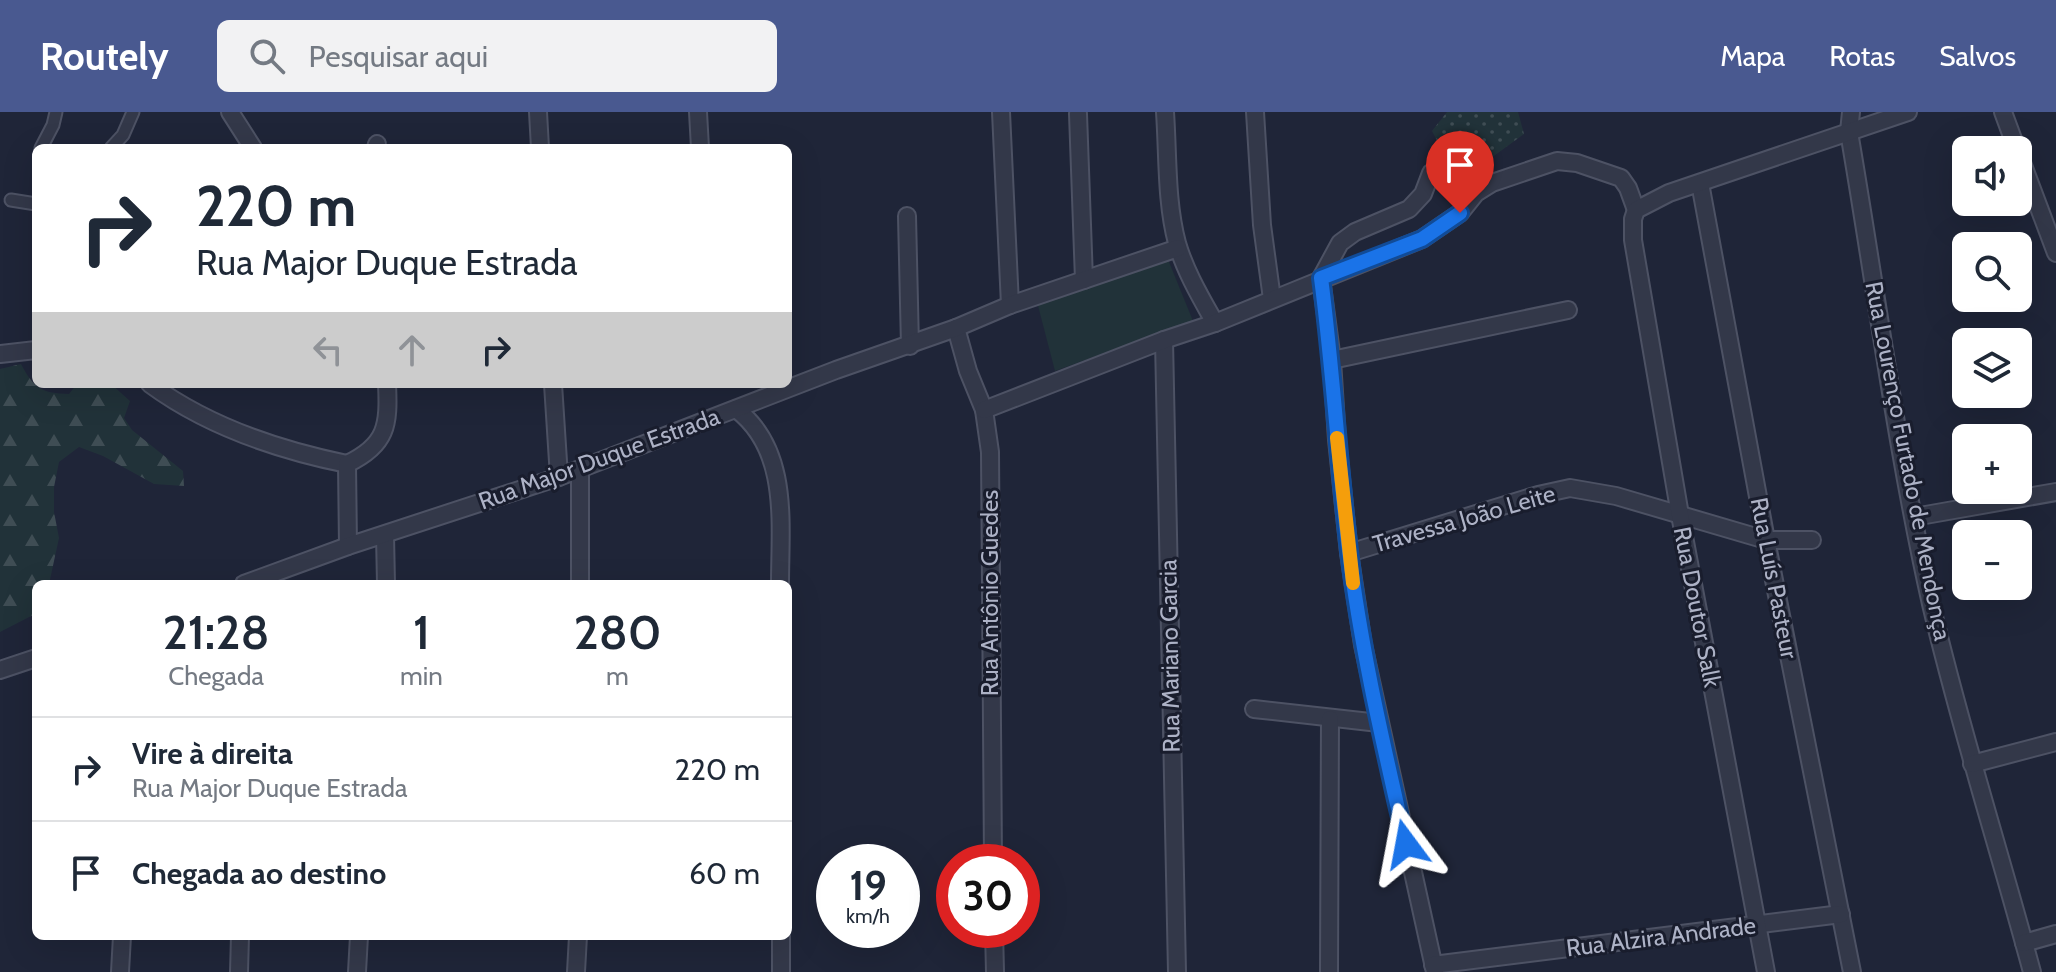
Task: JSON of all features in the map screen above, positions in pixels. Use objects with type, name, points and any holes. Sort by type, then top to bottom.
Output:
[{"type":"street","points":[[43,144],[56,112]]},
{"type":"street","points":[[115,144],[123,135],[133,112]]},
{"type":"street","points":[[230,112],[250,144]]},
{"type":"street","points":[[538,112],[540,144]]},
{"type":"street","points":[[698,112],[700,144]]},
{"type":"street","points":[[1001,112],[1010,305]]},
{"type":"street","points":[[1165,112],[1172,213],[1178,248],[1215,323]]},
{"type":"street","points":[[1255,112],[1262,225],[1272,299]]},
{"type":"street","points":[[1849,132],[1851,112]]},
{"type":"street","points":[[984,410],[1215,323],[1422,239],[1460,213],[1476,193],[1492,183],[1557,161],[1577,163],[1621,178],[1636,210],[1669,193],[1908,112]]},
{"type":"street","points":[[2003,112],[2012,136]]},
{"type":"street","points":[[1078,114],[1084,280]]},
{"type":"street","name":"Rua Lourenço Furtado de Mendonça","points":[[1849,132],[1931,604],[1972,764],[2032,972]]},
{"type":"street","points":[[1431,173],[1423,194],[1409,209],[1355,232],[1340,243],[1321,278],[1332,360],[1349,553],[1379,723],[1434,968]]},
{"type":"street","name":"Rua Luís Pasteur","points":[[1700,183],[1766,540],[1852,972]]},
{"type":"street","points":[[2032,189],[2056,253]]},
{"type":"street","points":[[11,200],[32,203]]},
{"type":"street","name":"Rua Doutor Salk","points":[[1636,210],[1633,240],[1680,515],[1766,972]]},
{"type":"street","points":[[907,216],[910,346]]},
{"type":"street","name":"Rua Major Duque Estrada","points":[[792,387],[910,346],[1010,305],[1178,248]]},
{"type":"street","points":[[1332,360],[1568,310]]},
{"type":"street","name":"Rua Antônio Guedes","points":[[956,328],[968,371],[984,410],[990,452],[993,844]]},
{"type":"street","name":"Rua Mariano Garcia","points":[[1164,340],[1177,972]]},
{"type":"street","points":[[0,354],[32,350]]},
{"type":"street","points":[[155,388],[170,399],[222,425],[284,448],[347,464],[366,455],[380,441],[386,427],[387,388]]},
{"type":"street","points":[[553,388],[559,477]]},
{"type":"street","name":"Rua Major Duque Estrada","points":[[255,580],[559,477],[790,388]]},
{"type":"street","points":[[736,409],[752,421],[770,453],[780,494],[780,580]]},
{"type":"street","points":[[347,464],[348,546]]},
{"type":"street","points":[[580,469],[580,580]]},
{"type":"street","name":"Travessa João Leite","points":[[1349,553],[1570,488],[1605,493],[1766,540],[1812,540]]},
{"type":"street","points":[[1914,517],[2056,492]]},
{"type":"street","points":[[385,535],[386,580]]},
{"type":"street","points":[[0,670],[32,659]]},
{"type":"street","points":[[1254,709],[1379,723]]},
{"type":"street","points":[[1329,972],[1330,719]]},
{"type":"street","points":[[1972,764],[2056,742]]},
{"type":"street","name":"Rua Alzira Andrade","points":[[1434,968],[1841,914]]},
{"type":"street","points":[[2024,943],[2056,934]]},
{"type":"street","points":[[120,972],[122,940]]},
{"type":"street","points":[[239,972],[240,940]]},
{"type":"street","points":[[357,972],[359,940]]},
{"type":"street","points":[[576,972],[578,940]]},
{"type":"street","points":[[781,940],[781,972]]},
{"type":"street","points":[[994,948],[995,972]]},
{"type":"green space","points":[[1447,112],[1518,112],[1524,134],[1487,161],[1449,164],[1432,131]]},
{"type":"green space","points":[[1167,257],[1193,321],[1055,371],[1037,302]]},
{"type":"green space","points":[[21,364],[32,381],[32,388],[52,392],[69,394],[74,388],[115,388],[130,401],[124,418],[132,430],[183,471],[184,486],[154,484],[103,456],[79,447],[59,462],[54,487],[54,512],[59,538],[50,580],[32,580],[32,616],[0,632],[0,369]]},
{"type":"slow traffic","points":[[1337,438],[1353,583]]},
{"type":"route","points":[[1406,844],[1363,645],[1349,553],[1332,360],[1321,278],[1422,239],[1460,213]]}]
